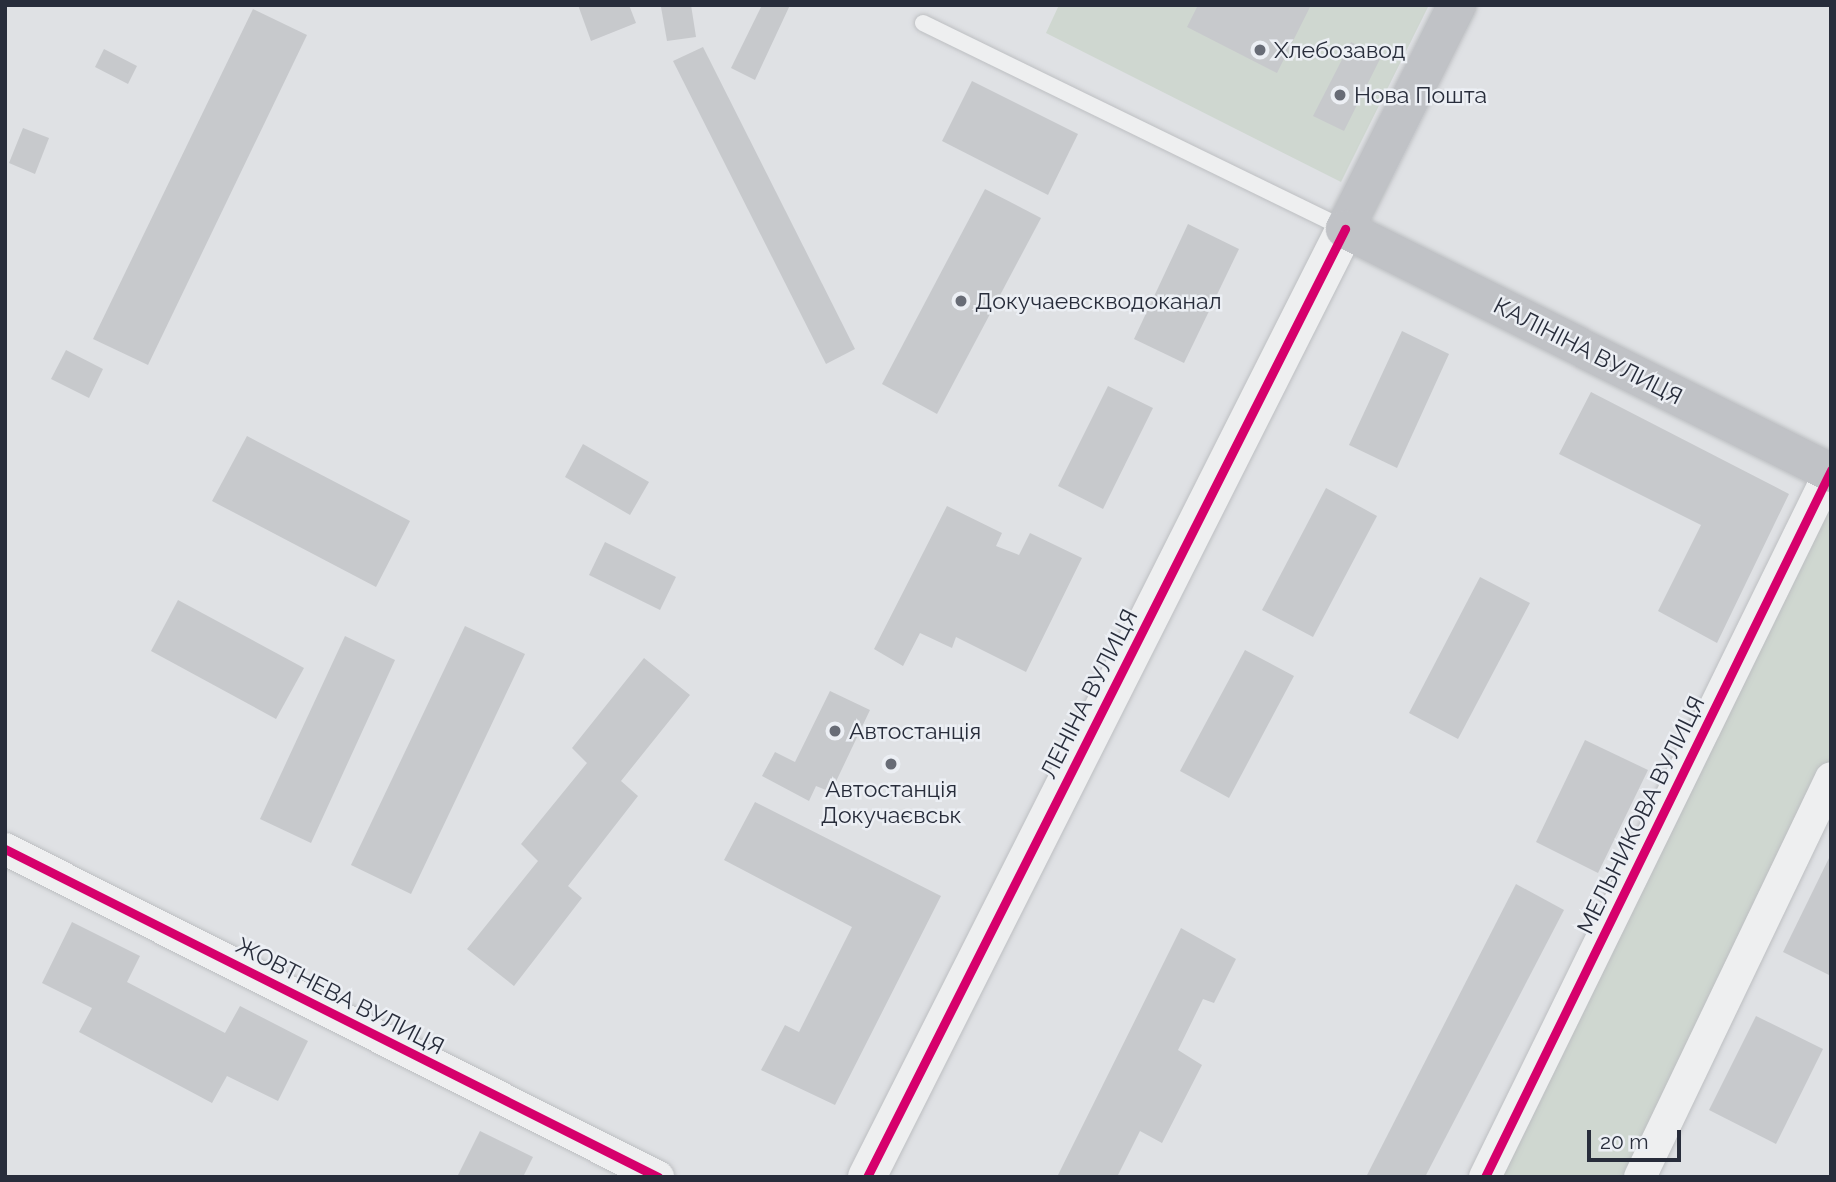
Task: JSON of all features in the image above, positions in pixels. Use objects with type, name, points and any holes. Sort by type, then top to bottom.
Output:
[{"type":"main road","name":"ЛЕНІНА ВУЛИЦЯ","points":[[1345,229],[1457,5]]},
{"type":"main road","name":"КАЛІНІНА ВУЛИЦЯ","points":[[1345,229],[1830,472]]},
{"type":"street","name":"ЛЕНІНА ВУЛИЦЯ","points":[[867,1177],[1345,229]]},
{"type":"street","name":"МЕЛЬНИКОВА ВУЛИЦЯ","points":[[1485,1177],[1830,472]]},
{"type":"street","points":[[1640,1177],[1831,778]]},
{"type":"street","name":"ЖОВТНЕВА ВУЛИЦЯ","points":[[7,855],[657,1177]]},
{"type":"lane","points":[[923,23],[1345,229]]},
{"type":"shaded area","points":[[1059,5],[1429,5],[1341,182],[1046,33]]},
{"type":"shaded area","points":[[1831,495],[1831,777],[1640,1177],[1485,1177]]},
{"type":"building","points":[[578,5],[629,5],[636,23],[591,41]]},
{"type":"building","points":[[691,5],[696,37],[667,41],[661,7]]},
{"type":"building","points":[[762,5],[790,5],[755,80],[731,68]]},
{"type":"building","name":"Хлебозавод","points":[[1198,5],[1311,5],[1277,73],[1187,27]]},
{"type":"building","points":[[253,9],[307,35],[148,365],[93,339]]},
{"type":"building","points":[[1351,42],[1381,57],[1344,131],[1313,116]]},
{"type":"building","points":[[703,47],[855,349],[826,364],[673,61]]},
{"type":"building","points":[[104,49],[137,66],[128,84],[95,67]]},
{"type":"building","points":[[972,81],[1078,134],[1048,195],[942,141]]},
{"type":"building","points":[[23,128],[49,138],[35,174],[9,163]]},
{"type":"building","name":"Докучаевскводоканал","points":[[985,189],[1041,218],[937,414],[882,384]]},
{"type":"building","points":[[1188,224],[1239,249],[1184,363],[1134,339]]},
{"type":"building","points":[[1402,331],[1449,354],[1397,468],[1349,445]]},
{"type":"building","points":[[66,350],[103,369],[89,398],[51,379]]},
{"type":"building","points":[[1108,386],[1153,408],[1103,509],[1058,486]]},
{"type":"building","points":[[1591,392],[1789,494],[1717,643],[1658,611],[1701,525],[1559,454]]},
{"type":"building","points":[[247,436],[410,521],[376,587],[212,501]]},
{"type":"building","points":[[583,444],[649,482],[630,515],[565,477]]},
{"type":"building","points":[[1326,488],[1377,516],[1313,637],[1262,610]]},
{"type":"building","points":[[947,506],[1002,533],[996,546],[1019,555],[1030,533],[1082,558],[1026,672],[956,637],[952,648],[920,633],[903,666],[874,649]]},
{"type":"building","points":[[605,542],[676,577],[660,610],[589,575]]},
{"type":"building","points":[[1480,577],[1530,603],[1458,739],[1409,713]]},
{"type":"building","points":[[178,600],[304,668],[276,719],[151,651]]},
{"type":"building","points":[[465,626],[525,654],[411,894],[351,865]]},
{"type":"building","points":[[345,636],[395,660],[311,843],[260,819]]},
{"type":"building","points":[[1245,650],[1294,676],[1229,798],[1180,771]]},
{"type":"building","points":[[644,658],[690,695],[621,781],[638,796],[568,886],[582,898],[514,986],[467,949],[538,861],[521,844],[587,763],[572,748]]},
{"type":"building","name":"Автостанція","points":[[830,691],[870,710],[831,792],[816,786],[809,801],[762,776],[775,752],[795,762]]},
{"type":"building","points":[[1585,740],[1648,770],[1598,873],[1536,842]]},
{"type":"building","points":[[755,802],[941,896],[835,1105],[761,1070],[785,1025],[799,1032],[852,927],[724,860]]},
{"type":"building","points":[[1831,854],[1831,976],[1783,952]]},
{"type":"building","points":[[1516,884],[1564,910],[1425,1177],[1366,1177]]},
{"type":"building","points":[[72,922],[140,956],[127,982],[225,1033],[240,1006],[308,1041],[278,1101],[227,1076],[212,1103],[79,1032],[92,1008],[42,983]]},
{"type":"building","points":[[1181,928],[1236,959],[1214,1003],[1203,999],[1178,1050],[1202,1065],[1162,1143],[1140,1131],[1117,1177],[1057,1177]]},
{"type":"building","points":[[1756,1016],[1823,1049],[1776,1144],[1709,1110]]},
{"type":"building","points":[[480,1131],[533,1157],[523,1177],[457,1177]]},
{"type":"cycle path","points":[[867,1177],[1345,229]]},
{"type":"cycle path","points":[[1485,1177],[1831,470]]},
{"type":"cycle path","points":[[5,849],[658,1177]]},
{"type":"place","name":"Хлебозавод","points":[[1260,50]]},
{"type":"place","name":"Нова Пошта","points":[[1340,95]]},
{"type":"place","name":"Докучаевскводоканал","points":[[961,301]]},
{"type":"place","name":"Автостанція","points":[[835,731]]},
{"type":"place","name":"Автостанція Докучаєвськ","points":[[891,764]]}]
